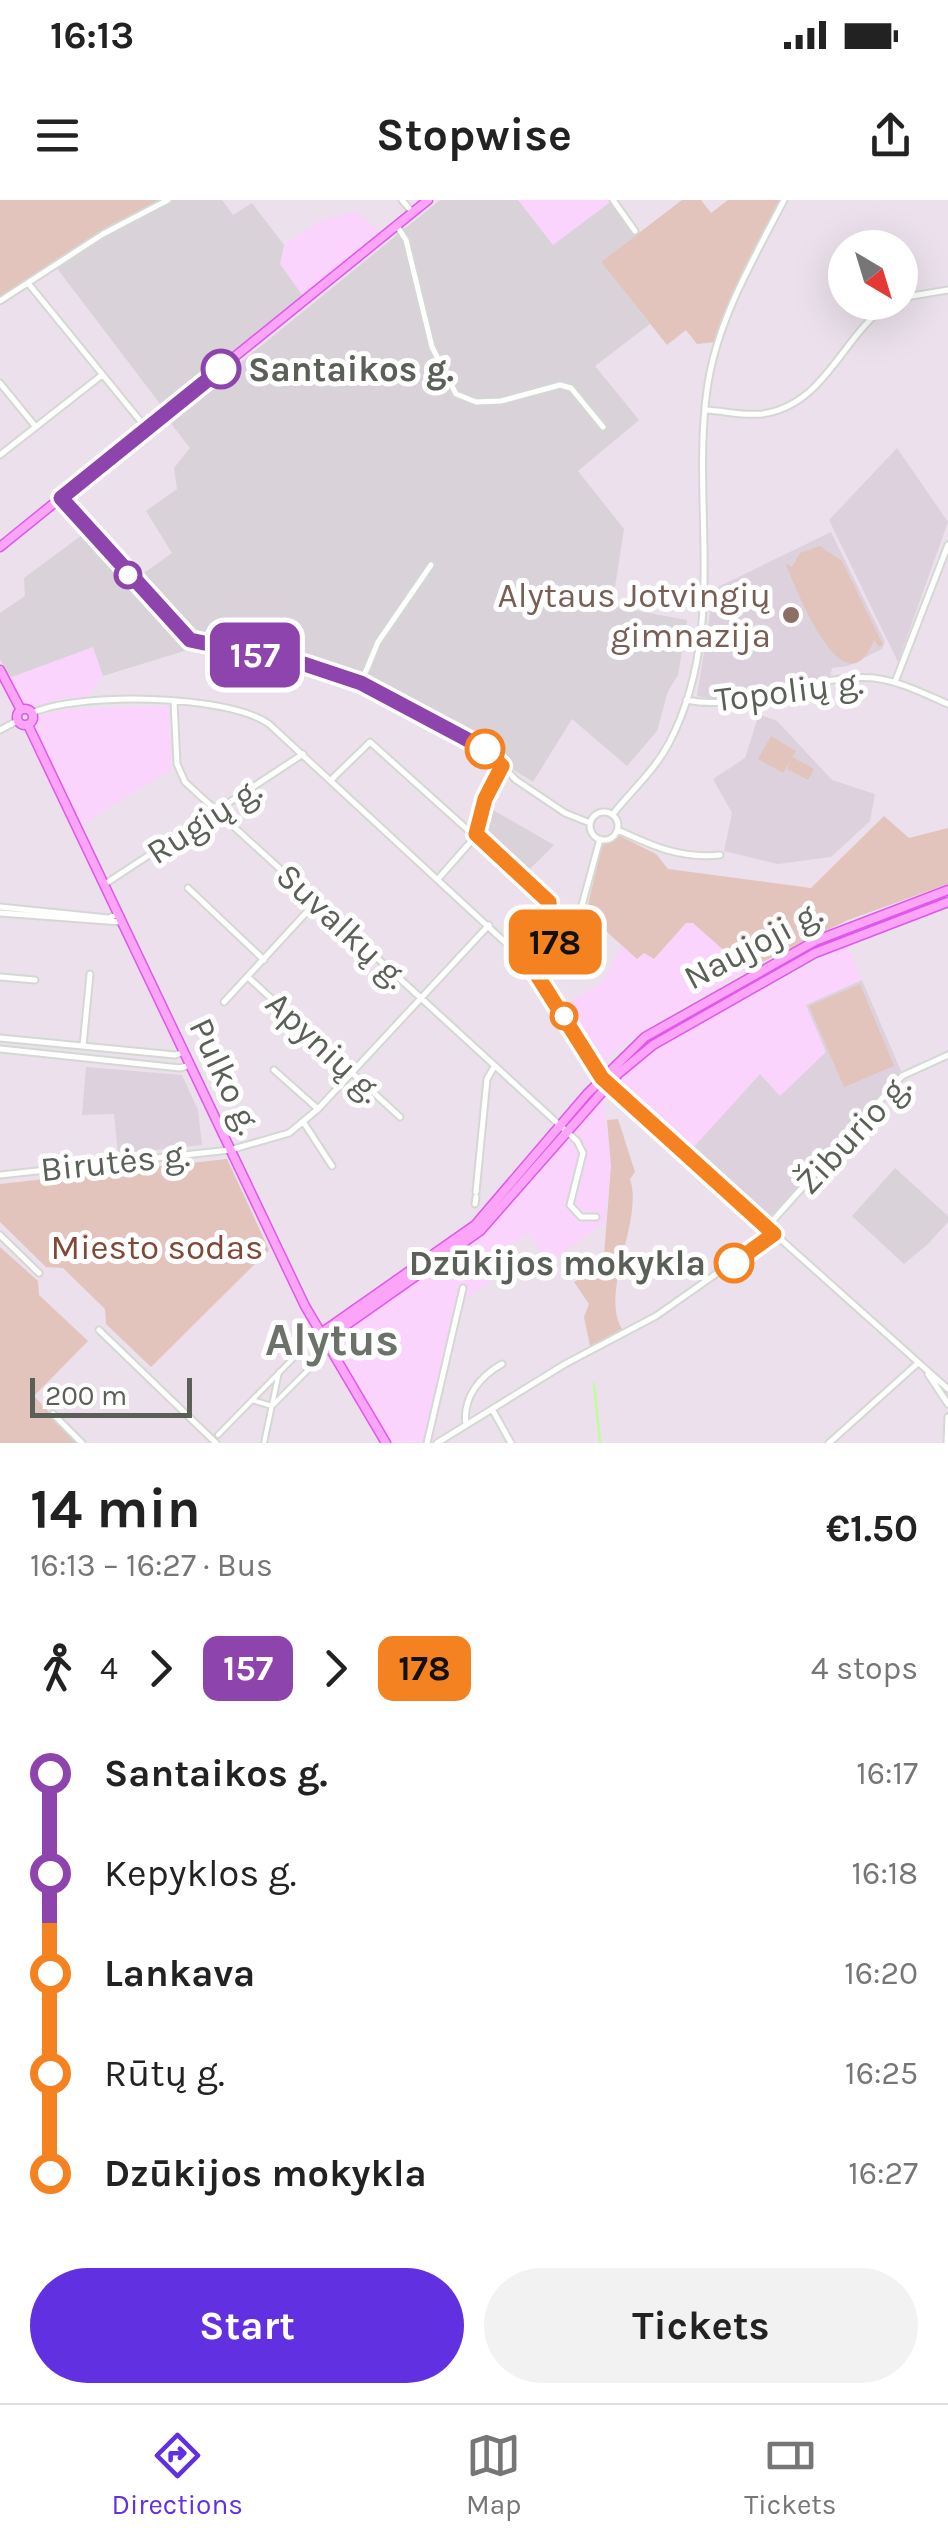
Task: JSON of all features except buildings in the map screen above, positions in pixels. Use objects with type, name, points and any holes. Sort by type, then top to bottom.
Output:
[{"type":"main road","points":[[0,547],[428,200]]},
{"type":"main road","points":[[0,670],[21,710],[32,714],[28,725],[17,721],[21,710]]},
{"type":"main road","name":"Pulko g.","points":[[28,725],[320,1337],[386,1443]]},
{"type":"main road","name":"Naujoji g.","points":[[605,1082],[632,1047],[662,1026],[834,932],[948,890]]},
{"type":"main road","name":"Naujoji g.","points":[[605,1082],[653,1045],[838,943],[948,902]]},
{"type":"main road","points":[[834,932],[838,943]]},
{"type":"main road","points":[[320,1337],[403,1282],[474,1225],[605,1082]]},
{"type":"street","points":[[0,301],[102,234],[168,200]]},
{"type":"street","points":[[402,200],[412,213]]},
{"type":"street","points":[[614,200],[636,231]]},
{"type":"street","points":[[613,814],[662,755],[686,700],[701,622],[706,559],[704,410],[720,333],[784,200]]},
{"type":"street","points":[[397,226],[406,240],[432,347],[456,394],[476,402],[500,401],[560,385],[572,388],[604,427]]},
{"type":"street","points":[[28,283],[146,429]]},
{"type":"street","points":[[918,295],[948,290]]},
{"type":"street","points":[[704,410],[762,414],[798,400],[823,380],[868,320]]},
{"type":"street","points":[[0,455],[102,375]]},
{"type":"street","points":[[0,383],[35,426]]},
{"type":"street","points":[[61,498],[190,640],[304,664],[361,683],[487,750],[502,766],[565,813],[590,823]]},
{"type":"street","points":[[894,682],[948,545]]},
{"type":"street","points":[[361,683],[378,642],[430,565]]},
{"type":"street","name":"Topolių g.","points":[[686,700],[737,702],[856,678],[894,682],[948,704]]},
{"type":"street","points":[[32,714],[58,704],[84,702],[174,702],[243,710],[303,754],[530,964],[605,1082],[918,1362],[948,1404]]},
{"type":"street","name":"Suvalkų g.","points":[[174,702],[179,771],[563,1128]]},
{"type":"street","points":[[0,730],[17,721]]},
{"type":"street","points":[[331,780],[370,742],[549,902],[552,931],[558,941]]},
{"type":"street","name":"Rugių g.","points":[[104,885],[303,754]]},
{"type":"street","points":[[438,878],[476,834],[485,799],[502,766]]},
{"type":"street","points":[[590,823],[601,812],[613,814]]},
{"type":"street","points":[[613,814],[618,830],[660,850],[700,857],[720,854]]},
{"type":"street","points":[[590,823],[593,834],[600,839],[611,838],[618,830]]},
{"type":"street","points":[[535,970],[581,909],[600,839]]},
{"type":"street","points":[[188,888],[264,960]]},
{"type":"street","points":[[224,1002],[316,902]]},
{"type":"street","points":[[0,910],[119,918]]},
{"type":"street","points":[[332,1166],[304,1123],[489,925]]},
{"type":"street","points":[[530,964],[558,941]]},
{"type":"street","points":[[83,1046],[90,974]]},
{"type":"street","points":[[0,977],[35,980]]},
{"type":"street","name":"Apynių g.","points":[[248,977],[400,1117]]},
{"type":"street","points":[[0,1038],[175,1055],[184,1052]]},
{"type":"street","points":[[62,1056],[64,1044]]},
{"type":"street","points":[[0,1050],[180,1068],[190,1065]]},
{"type":"street","name":"Žiburio g.","points":[[766,1228],[902,1076],[948,1055]]},
{"type":"street","points":[[476,1197],[487,1078],[494,1066]]},
{"type":"street","points":[[274,1070],[318,1109]]},
{"type":"street","name":"Birutės g.","points":[[0,1175],[230,1150],[283,1136],[304,1123]]},
{"type":"street","points":[[563,1128],[582,1153],[570,1205],[581,1217],[596,1217]]},
{"type":"street","points":[[0,1234],[39,1272]]},
{"type":"street","points":[[437,1443],[663,1311],[774,1234]]},
{"type":"street","points":[[426,1443],[463,1288]]},
{"type":"street","points":[[99,1330],[214,1440],[279,1372],[320,1337]]},
{"type":"street","points":[[272,1406],[327,1351]]},
{"type":"street","points":[[829,1443],[918,1362]]},
{"type":"street","points":[[466,1424],[473,1390],[482,1375],[502,1364]]},
{"type":"street","points":[[264,1443],[279,1372]]},
{"type":"street","points":[[926,1372],[948,1389]]},
{"type":"street","points":[[252,1400],[272,1406]]},
{"type":"street","points":[[492,1409],[511,1443]]},
{"type":"street","points":[[53,1414],[82,1443]]},
{"type":"street","points":[[947,1443],[948,1417]]},
{"type":"shaded area","points":[[164,200],[222,200],[233,215],[252,203],[284,245],[280,264],[303,296],[164,409],[53,263],[114,223]]},
{"type":"shaded area","points":[[440,200],[518,200],[553,245],[612,201],[635,236],[601,262],[650,324],[595,366],[639,420],[578,471],[624,529],[612,606],[687,620],[678,675],[668,691],[657,731],[627,766],[572,719],[533,782],[379,685],[258,649],[256,658],[197,647],[103,676],[93,647],[9,678],[0,659],[0,613],[25,596],[24,578],[86,532],[130,583],[172,553],[146,511],[177,489],[174,468],[190,448],[169,421]]},
{"type":"shaded area","points":[[518,200],[611,200],[612,201],[553,245]]},
{"type":"shaded area","points":[[356,211],[381,233],[303,296],[280,264],[284,245],[319,221]]},
{"type":"shaded area","points":[[897,448],[948,522],[898,662],[829,520]]},
{"type":"shaded area","name":"Alytaus Jotvingių gimnazija","points":[[831,532],[885,642],[882,649],[848,666],[832,668],[830,678],[729,701],[697,696],[714,589]]},
{"type":"shaded area","points":[[93,647],[103,676],[86,698],[64,698],[33,708],[23,704],[9,678]]},
{"type":"shaded area","points":[[169,706],[172,769],[80,826],[33,726],[38,717],[65,709]]},
{"type":"shaded area","points":[[759,714],[777,721],[832,780],[875,794],[870,821],[831,857],[778,864],[724,851],[732,813],[713,779],[745,758]]},
{"type":"shaded area","points":[[488,807],[554,845],[524,875],[482,835]]},
{"type":"shaded area","points":[[693,922],[746,970],[634,1037],[606,1059],[594,1056],[565,1005],[603,982],[622,945],[637,958],[644,952],[654,959],[686,923]]},
{"type":"shaded area","points":[[847,945],[862,980],[806,1005],[826,1052],[780,1097],[759,1075],[692,1149],[617,1081],[670,1039]]},
{"type":"shaded area","points":[[862,980],[901,1071],[769,1219],[692,1149],[760,1074],[780,1096],[826,1052],[806,1005]]},
{"type":"shaded area","points":[[86,1067],[182,1075],[198,1110],[202,1145],[118,1154],[114,1114],[82,1115]]},
{"type":"shaded area","points":[[603,1095],[611,1166],[605,1222],[549,1263],[528,1233],[505,1249],[504,1258],[510,1267],[466,1299],[431,1424],[436,1440],[391,1443],[335,1346],[334,1337],[478,1236]]},
{"type":"shaded area","points":[[895,1168],[948,1216],[948,1222],[928,1244],[904,1264],[852,1216]]},
{"type":"green space","points":[[0,200],[164,200],[114,223],[0,297]]},
{"type":"green space","points":[[682,200],[701,200],[711,213],[728,200],[781,200],[734,291],[715,342],[697,344],[686,330],[667,345],[601,262]]},
{"type":"green space","points":[[820,546],[842,561],[883,645],[879,647],[874,640],[862,659],[849,663],[835,655],[810,617],[785,563],[792,567],[800,553]]},
{"type":"green space","points":[[771,736],[796,751],[792,757],[814,769],[808,780],[787,769],[792,758],[783,773],[758,759]]},
{"type":"green space","points":[[884,816],[909,838],[948,828],[948,884],[848,920],[746,970],[693,923],[686,923],[654,959],[644,953],[637,959],[586,913],[602,845],[620,836],[656,854],[668,869],[811,888]]},
{"type":"green space","points":[[860,984],[894,1066],[844,1087],[809,1006]]},
{"type":"green space","points":[[618,1119],[635,1172],[630,1179],[631,1214],[616,1295],[616,1313],[622,1329],[590,1346],[584,1317],[589,1304],[574,1282],[596,1269],[604,1256],[611,1166],[607,1120]]},
{"type":"green space","name":"Miesto sodas","points":[[227,1159],[269,1250],[151,1367],[106,1324],[105,1309],[63,1268],[46,1267],[0,1222],[0,1184]]},
{"type":"green space","points":[[0,1247],[38,1281],[39,1295],[88,1341],[34,1396],[78,1443],[0,1443]]},
{"type":"waterway","points":[[594,1384],[600,1443]]},
{"type":"bus line","name":"157","points":[[221,369],[61,498],[190,640],[304,664],[361,683],[485,749]]},
{"type":"bus line","name":"178","points":[[485,749],[502,766],[485,799],[476,834],[552,909],[552,931],[558,941],[530,964],[602,1078],[774,1234],[734,1263]]},
{"type":"place","name":"Santaikos g.","points":[[221,369]]},
{"type":"place","name":"Alytaus Jotvingių gimnazija","points":[[791,615]]},
{"type":"place","name":"Dzūkijos mokykla","points":[[734,1263]]},
{"type":"district","name":"Alytus","points":[[332,1340]]}]
